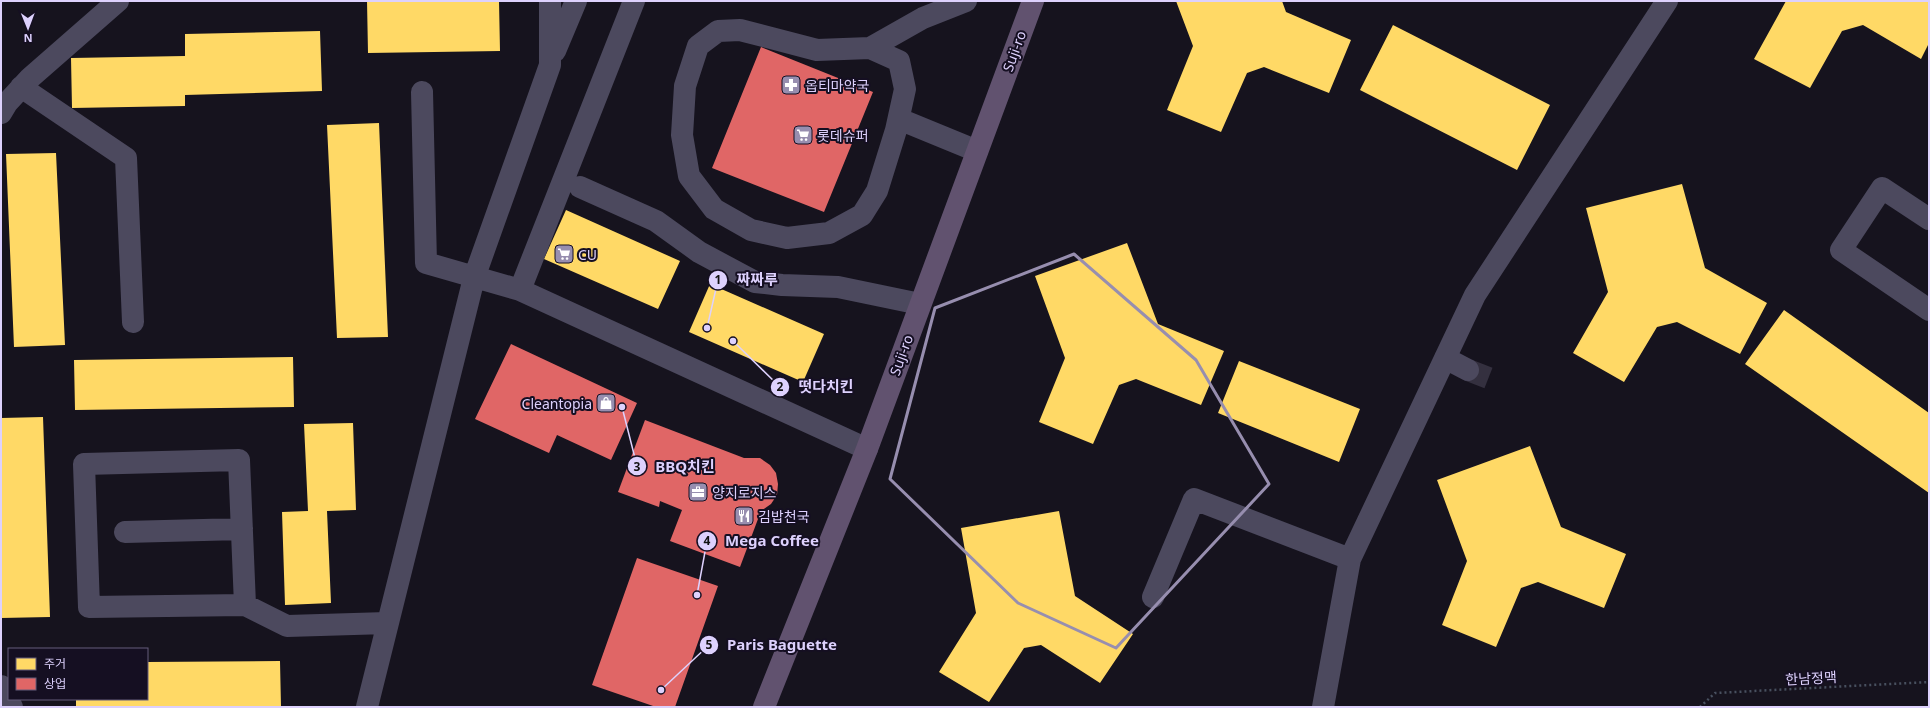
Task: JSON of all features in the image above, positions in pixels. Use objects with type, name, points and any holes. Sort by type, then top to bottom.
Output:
[{"type":"main road","name":"Suji-ro","points":[[764,707],[867,449],[1033,1]]},
{"type":"lane","points":[[1,113],[22,87],[118,1]]},
{"type":"lane","points":[[550,1],[550,65]]},
{"type":"lane","points":[[367,707],[474,278],[550,65],[576,1]]},
{"type":"lane","points":[[520,290],[634,1]]},
{"type":"lane","points":[[870,48],[923,18],[966,1]]},
{"type":"lane","points":[[1323,707],[1350,559],[1475,295],[1667,1]]},
{"type":"lane","points":[[740,30],[817,50],[870,48],[898,61],[905,89],[899,119],[877,191],[862,215],[829,232],[787,238],[751,230],[714,209],[689,176],[682,135],[685,86],[698,46],[718,31],[740,30]]},
{"type":"lane","points":[[22,87],[126,158],[133,322]]},
{"type":"lane","points":[[422,92],[426,264],[520,290],[867,449]]},
{"type":"lane","points":[[899,119],[977,151]]},
{"type":"lane","points":[[580,187],[656,221],[699,252],[755,282],[782,285],[838,287],[920,304]]},
{"type":"lane","points":[[1929,219],[1882,188],[1841,250],[1929,310]]},
{"type":"lane","points":[[1445,358],[1468,370]]},
{"type":"lane","points":[[245,605],[239,460],[84,464],[89,607],[245,605],[287,626],[387,624]]},
{"type":"lane","points":[[1153,597],[1194,499],[1350,559]]},
{"type":"lane","points":[[125,532],[242,529]]},
{"type":"lane","points":[[1,686],[8,699]]},
{"type":"path","name":"한남정맥","points":[[1700,707],[1715,693],[1929,682]]},
{"type":"highlighted area","points":[[1074,254],[1196,360],[1269,484],[1116,648],[1018,603],[890,479],[935,308]]},
{"type":"building: 주거","points":[[367,1],[499,1],[500,51],[368,53]]},
{"type":"building: 주거","points":[[1176,1],[1282,1],[1286,12],[1351,40],[1329,93],[1264,67],[1247,73],[1221,132],[1167,110],[1193,46]]},
{"type":"building: 주거","points":[[1786,1],[1929,1],[1929,43],[1921,59],[1863,25],[1842,31],[1810,88],[1754,59]]},
{"type":"building: 주거","points":[[1393,25],[1550,105],[1517,170],[1360,90]]},
{"type":"building: 주거","points":[[320,31],[322,91],[185,95],[185,106],[72,108],[71,58],[185,56],[185,34]]},
{"type":"building: 주거","points":[[379,123],[388,337],[337,338],[327,125]]},
{"type":"building: 주거","points":[[56,153],[65,345],[14,347],[6,154]]},
{"type":"building: 주거","points":[[1682,184],[1705,268],[1767,303],[1740,354],[1677,322],[1657,327],[1624,382],[1573,353],[1608,292],[1586,208]]},
{"type":"building: 주거","points":[[566,210],[680,261],[658,309],[544,259]]},
{"type":"building: 주거","points":[[1127,243],[1158,324],[1224,351],[1201,405],[1136,379],[1119,385],[1093,444],[1039,422],[1065,358],[1035,276]]},
{"type":"building: 주거","points":[[710,284],[824,334],[803,382],[689,332]]},
{"type":"building: 주거","points":[[1784,310],[1929,413],[1929,493],[1745,364]]},
{"type":"building: 주거","points":[[293,357],[294,407],[75,410],[74,360]]},
{"type":"building: 주거","points":[[1239,361],[1360,409],[1339,462],[1218,413]]},
{"type":"building: 주거","points":[[43,417],[50,617],[1,618],[1,418]]},
{"type":"building: 주거","points":[[353,423],[356,510],[327,511],[331,603],[285,605],[282,512],[308,511],[304,424]]},
{"type":"building: 주거","points":[[1530,446],[1561,527],[1626,554],[1604,608],[1538,582],[1521,588],[1496,647],[1442,625],[1467,561],[1437,480]]},
{"type":"building: 주거","points":[[1059,511],[1075,596],[1133,634],[1100,683],[1041,645],[1024,648],[989,702],[939,672],[976,613],[961,528]]},
{"type":"building: 주거","points":[[280,661],[281,707],[76,707],[76,700],[148,700],[148,662]]},
{"type":"building: 상업","points":[[761,47],[873,92],[824,212],[712,168]]},
{"type":"building: 상업","points":[[511,344],[637,403],[611,460],[557,435],[549,453],[475,419]]},
{"type":"building: 상업","points":[[645,420],[744,458],[760,458],[770,465],[776,473],[778,484],[777,495],[771,504],[761,511],[740,567],[670,541],[682,510],[660,501],[659,507],[618,492]]},
{"type":"building: 상업","points":[[637,558],[718,586],[675,707],[656,707],[592,685]]},
{"type":"tunnel","points":[[1468,370],[1496,381]]},
{"type":"place","name":"옵티마약국","points":[[791,85]]},
{"type":"place","name":"롯데슈퍼","points":[[803,135]]},
{"type":"place","name":"CU","points":[[564,254]]},
{"type":"place","name":"짜짜루","points":[[707,328]]},
{"type":"place","name":"떳다치킨","points":[[733,341]]},
{"type":"place","name":"Cleantopia","points":[[606,403]]},
{"type":"place","name":"BBQ치킨","points":[[622,407]]},
{"type":"place","name":"양지로지스","points":[[698,492]]},
{"type":"place","name":"김밥천국","points":[[744,516]]},
{"type":"place","name":"Mega Coffee","points":[[697,595]]},
{"type":"place","name":"Paris Baguette","points":[[661,690]]}]
